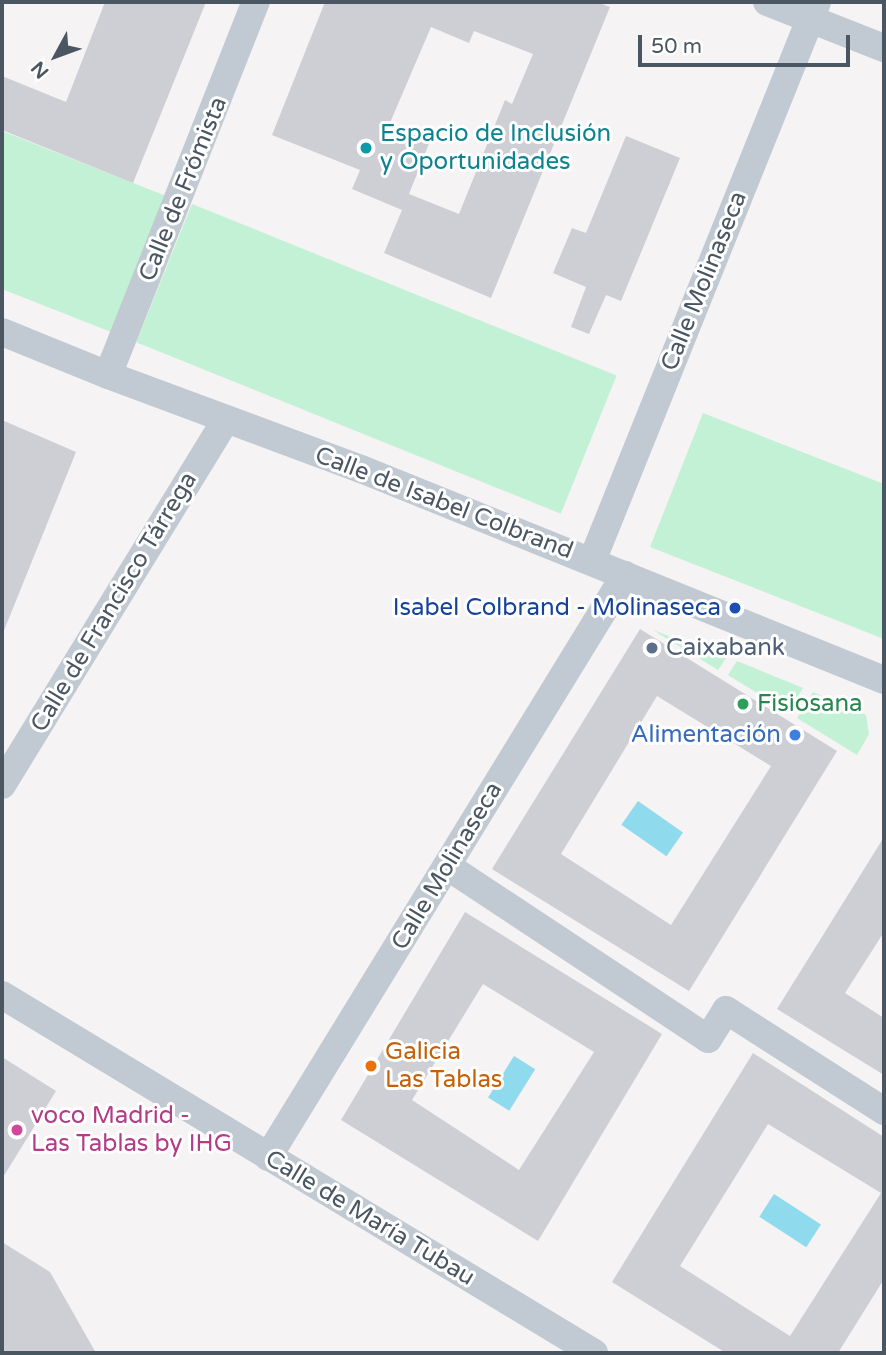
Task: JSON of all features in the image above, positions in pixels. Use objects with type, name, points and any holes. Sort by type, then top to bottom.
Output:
[{"type":"street","name":"Calle de Frómista","points":[[108,375],[256,2]]},
{"type":"street","points":[[768,2],[813,10],[884,48]]},
{"type":"street","name":"Calle Molinaseca","points":[[593,561],[813,10]]},
{"type":"street","name":"Calle de Isabel Colbrand","points":[[2,332],[593,561],[884,680]]},
{"type":"street","name":"Calle de Francisco Tárrega","points":[[2,785],[226,419]]},
{"type":"street","name":"Calle Molinaseca","points":[[268,1157],[625,575]]},
{"type":"street","points":[[447,866],[708,1039],[726,1010],[884,1111]]},
{"type":"street","name":"Calle de María Tubau","points":[[2,995],[594,1353]]},
{"type":"green space","points":[[2,131],[166,196],[111,332],[2,289]]},
{"type":"green space","points":[[192,204],[617,376],[561,514],[136,342]]},
{"type":"green space","points":[[703,413],[884,484],[884,639],[650,547]]},
{"type":"green space","points":[[653,630],[726,658],[718,670]]},
{"type":"green space","points":[[737,661],[803,688],[788,712],[728,675]]},
{"type":"green space","points":[[813,692],[866,715],[869,734],[857,755],[797,718]]},
{"type":"water","points":[[638,801],[683,833],[666,856],[621,825]]},
{"type":"water","points":[[514,1056],[535,1069],[509,1111],[488,1098]]},
{"type":"water","points":[[774,1194],[821,1224],[806,1247],[759,1217]]},
{"type":"building","points":[[105,2],[206,2],[133,183],[2,130],[2,76],[66,102]]},
{"type":"building","name":"Espacio de Inclusión y Oportunidades","points":[[325,2],[597,2],[610,7],[491,298],[384,253],[402,210],[352,189],[360,170],[272,135]],"holes":[[[431,27],[469,43],[474,31],[533,54],[512,104],[505,100],[459,214],[409,194],[430,141],[389,125]]]},
{"type":"building","points":[[626,136],[680,158],[621,301],[606,295],[589,334],[571,327],[586,287],[553,273],[572,228],[586,233]]},
{"type":"building","points":[[2,420],[76,452],[3,633],[2,633]]},
{"type":"building","points":[[640,629],[837,751],[689,991],[492,869]],"holes":[[[657,696],[771,766],[671,925],[561,854]]]},
{"type":"building","points":[[884,837],[884,932],[845,993],[884,1018],[884,1075],[777,1009]]},
{"type":"building","points":[[465,912],[662,1034],[538,1241],[341,1120]],"holes":[[[483,984],[594,1052],[519,1170],[412,1100]]]},
{"type":"building","points":[[753,1053],[884,1137],[884,1279],[838,1353],[726,1353],[612,1282]],"holes":[[[768,1124],[881,1193],[790,1336],[680,1266]]]},
{"type":"building","name":"voco Madrid - Las Tablas by IHG","points":[[2,1057],[56,1091],[2,1179]]},
{"type":"building","points":[[2,1242],[50,1272],[96,1353],[2,1353]]},
{"type":"place","name":"Espacio de Inclusión y Oportunidades","points":[[366,148]]},
{"type":"place","name":"Isabel Colbrand - Molinaseca","points":[[735,608]]},
{"type":"place","name":"Caixabank","points":[[652,648]]},
{"type":"place","name":"Fisiosana","points":[[743,704]]},
{"type":"place","name":"Alimentación","points":[[795,735]]},
{"type":"place","name":"Galicia Las Tablas","points":[[371,1066]]},
{"type":"place","name":"voco Madrid - Las Tablas by IHG","points":[[17,1130]]}]
